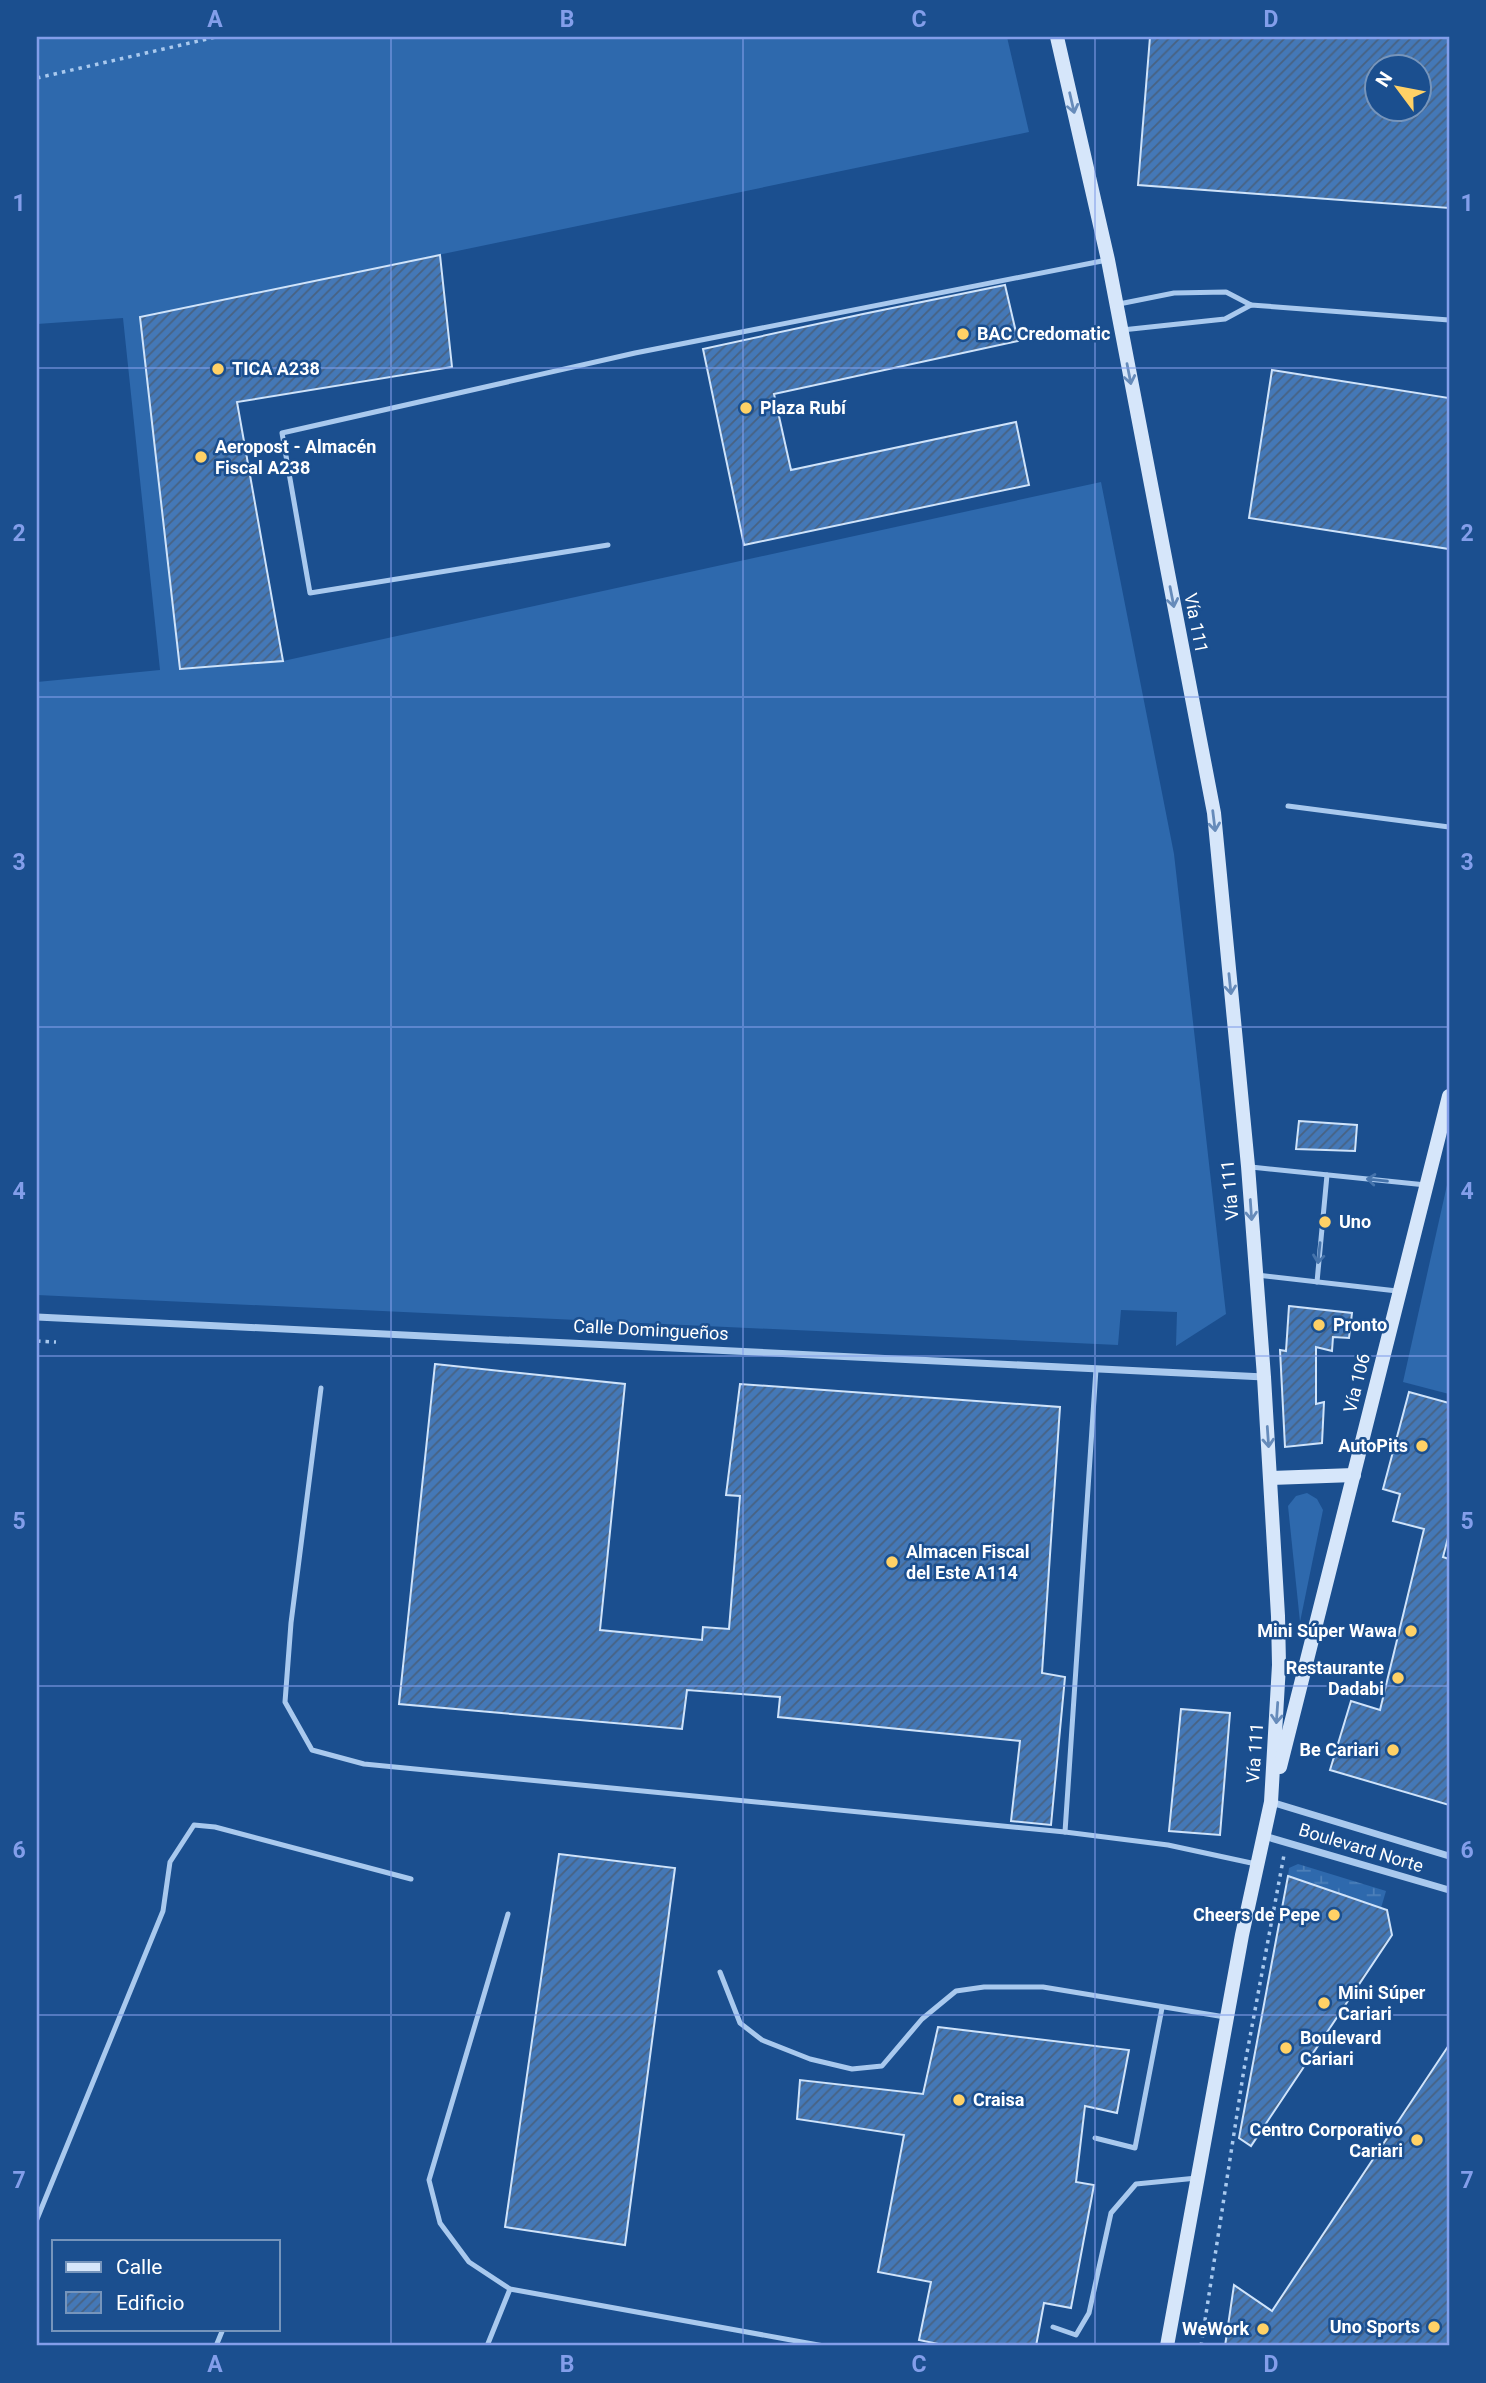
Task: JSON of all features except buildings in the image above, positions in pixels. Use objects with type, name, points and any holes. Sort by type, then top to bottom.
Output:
[{"type":"main road","name":"Vía 111","points":[[1057,37],[1108,260],[1213,813],[1248,1166],[1271,1478],[1279,1665],[1271,1802],[1227,2017],[1167,2346]]},
{"type":"main road","name":"Vía 106","points":[[1271,1802],[1449,1096]]},
{"type":"main road","points":[[1271,1478],[1354,1475]]},
{"type":"street","name":"Calle Domingueños","points":[[37,1317],[1264,1377]]},
{"type":"street","name":"Boulevard Norte","points":[[1271,1802],[1449,1857]]},
{"type":"street","name":"Boulevard Norte","points":[[1264,1835],[1449,1891]]},
{"type":"lane","points":[[607,545],[310,593],[282,433],[635,352],[1108,260]]},
{"type":"lane","points":[[1116,305],[1174,293],[1226,292],[1251,304],[1449,320]]},
{"type":"lane","points":[[1121,330],[1225,320],[1251,304]]},
{"type":"lane","points":[[1288,806],[1449,827]]},
{"type":"lane","points":[[1248,1166],[1427,1185]]},
{"type":"lane","points":[[1317,1282],[1327,1175]]},
{"type":"lane","points":[[1256,1275],[1400,1292]]},
{"type":"lane","points":[[1065,1832],[1096,1369]]},
{"type":"lane","points":[[321,1388],[291,1623],[285,1702],[312,1750],[364,1764],[1065,1832],[1168,1845],[1257,1865]]},
{"type":"lane","points":[[37,2219],[163,1911],[170,1863],[194,1825],[215,1827],[411,1879]]},
{"type":"lane","points":[[508,1914],[429,2180],[440,2223],[469,2262],[510,2289],[824,2346]]},
{"type":"lane","points":[[720,1972],[740,2023],[762,2040],[810,2059],[852,2069],[882,2066],[922,2020],[957,1991],[984,1987],[1043,1987],[1227,2017]]},
{"type":"lane","points":[[1095,2138],[1135,2148],[1162,2008]]},
{"type":"lane","points":[[1053,2327],[1076,2335],[1089,2313],[1111,2213],[1136,2184],[1197,2178]]},
{"type":"lane","points":[[487,2346],[510,2289]]},
{"type":"path","points":[[37,78],[216,37]]},
{"type":"path","points":[[37,1341],[56,1342]]},
{"type":"path","points":[[1201,2346],[1244,2069],[1286,1842]]},
{"type":"green space","points":[[37,37],[1007,37],[1029,132],[140,317],[180,669],[283,661],[1101,482],[1174,854],[1226,1314],[1176,1346],[1177,1312],[1121,1310],[1118,1345],[37,1295],[37,682],[160,670],[123,318],[37,324]]},
{"type":"green space","points":[[1449,1176],[1449,1394],[1403,1382]]},
{"type":"green space","points":[[1307,1493],[1317,1499],[1323,1510],[1300,1622],[1288,1506],[1296,1496]]},
{"type":"green space","points":[[1298,1864],[1386,1891],[1381,1908],[1288,1876],[1289,1868]]},
{"type":"place","name":"BAC Credomatic","points":[[963,334]]},
{"type":"place","name":"TICA A238","points":[[218,369]]},
{"type":"place","name":"Plaza Rubí","points":[[746,408]]},
{"type":"place","name":"Aeropost - Almacén Fiscal A238","points":[[201,457]]},
{"type":"place","name":"Uno","points":[[1325,1222]]},
{"type":"place","name":"Pronto","points":[[1319,1325]]},
{"type":"place","name":"AutoPits","points":[[1422,1446]]},
{"type":"place","name":"Almacen Fiscal del Este A114","points":[[892,1562]]},
{"type":"place","name":"Mini Súper Wawa","points":[[1411,1631]]},
{"type":"place","name":"Restaurante Dadabi","points":[[1398,1678]]},
{"type":"place","name":"Be Cariari","points":[[1393,1750]]},
{"type":"place","name":"Cheers de Pepe","points":[[1334,1915]]},
{"type":"place","name":"Mini Súper Cariari","points":[[1324,2003]]},
{"type":"place","name":"Boulevard Cariari","points":[[1286,2048]]},
{"type":"place","name":"Craisa","points":[[959,2100]]},
{"type":"place","name":"Centro Corporativo Cariari","points":[[1417,2140]]},
{"type":"place","name":"Uno Sports","points":[[1434,2327]]},
{"type":"place","name":"WeWork","points":[[1263,2329]]}]
